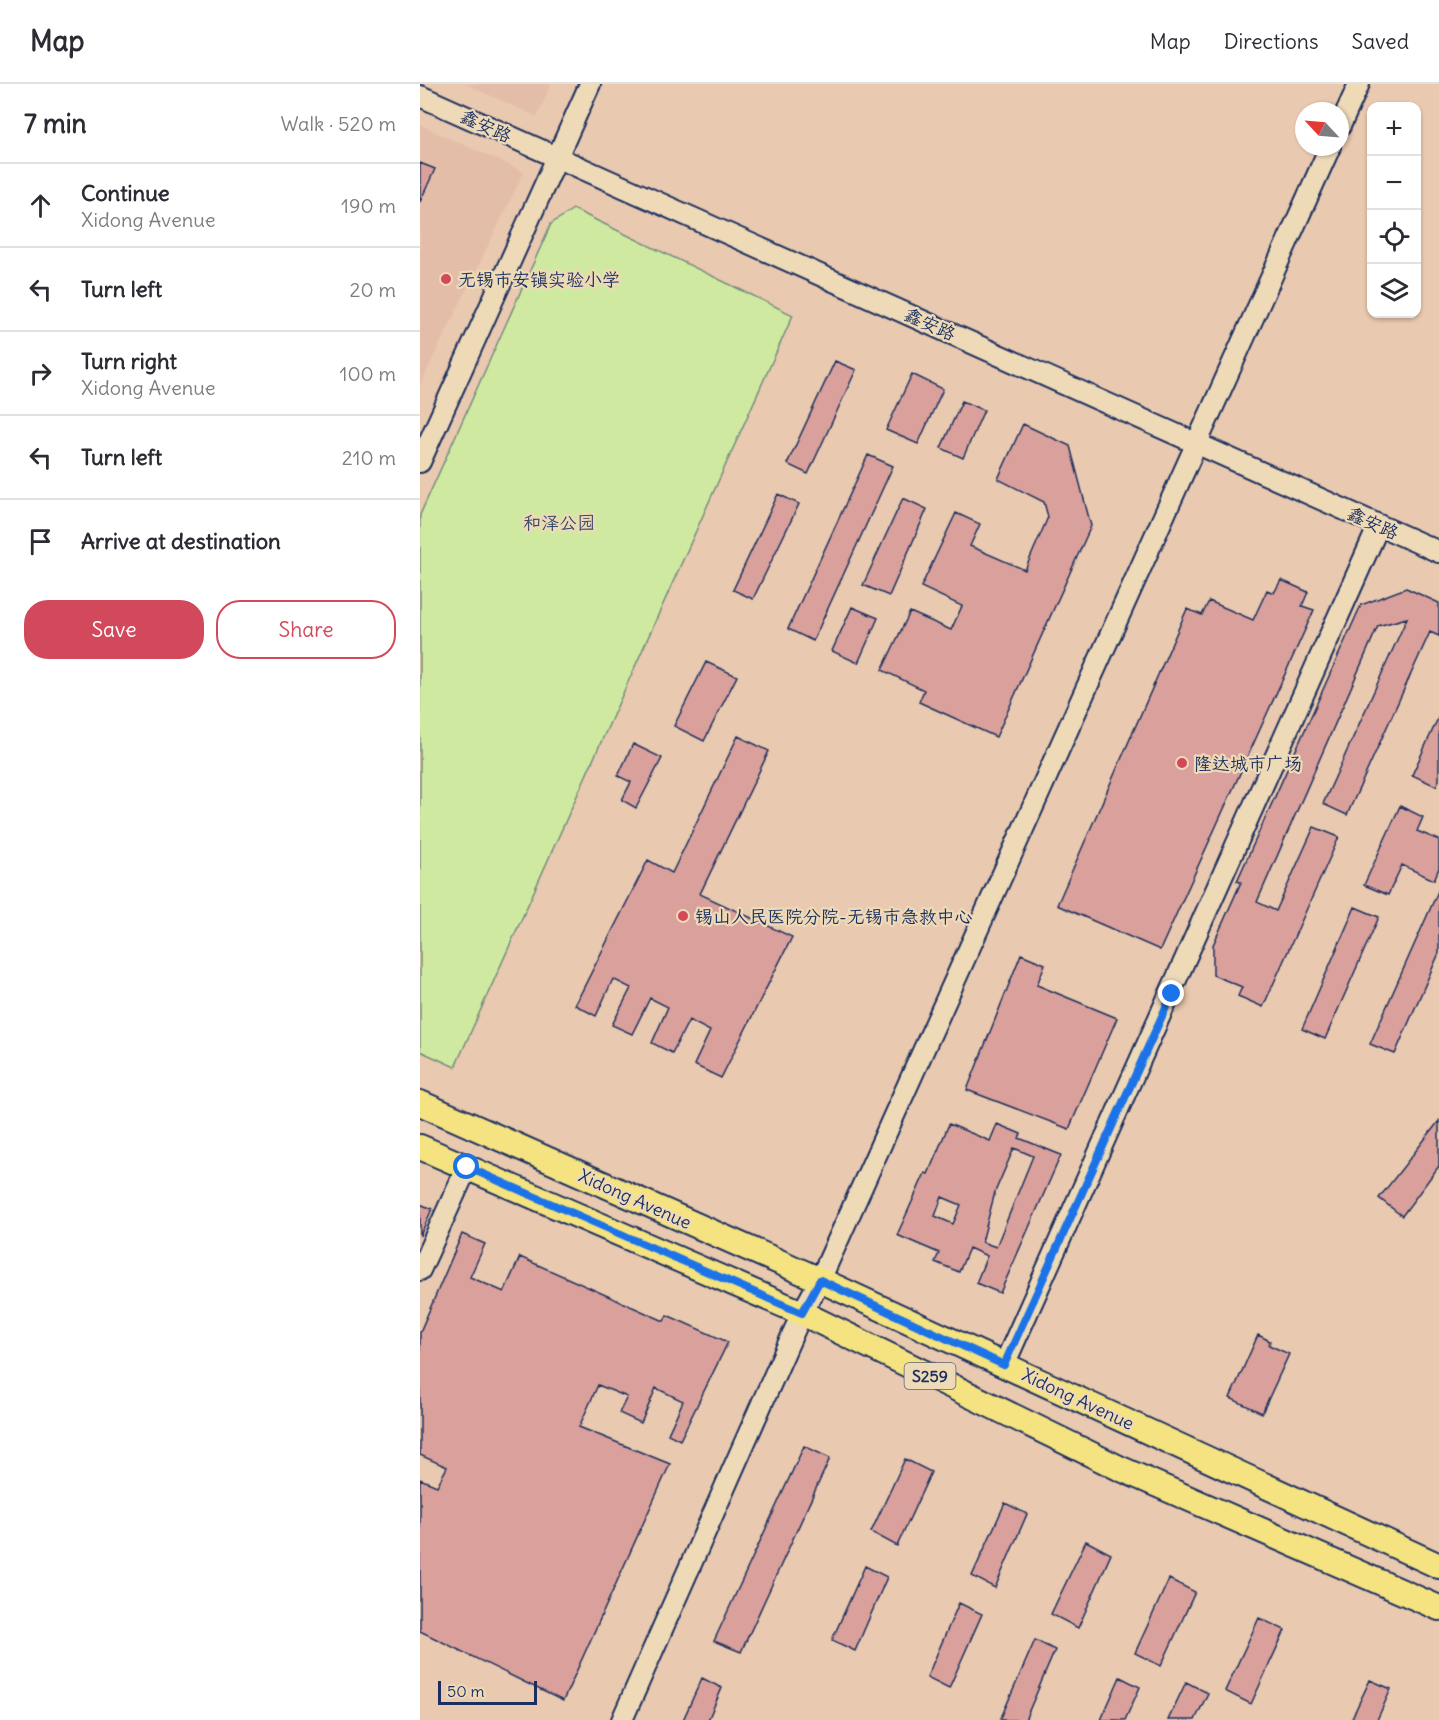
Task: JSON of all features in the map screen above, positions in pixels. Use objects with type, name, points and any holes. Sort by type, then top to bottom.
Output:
[{"type":"main road","name":"Xidong Avenue","points":[[420,1103],[820,1280],[1439,1566]]},
{"type":"main road","name":"Xidong Avenue","points":[[420,1147],[802,1313],[1119,1468],[1439,1608]]},
{"type":"street","points":[[420,462],[590,84]]},
{"type":"street","points":[[1349,106],[1359,84]]},
{"type":"street","name":"鑫安路","points":[[420,96],[1439,552]]},
{"type":"street","points":[[622,1720],[802,1313],[820,1280],[1326,156]]},
{"type":"street","points":[[1004,1365],[1379,525]]},
{"type":"street","points":[[420,1270],[467,1167]]},
{"type":"shaded area","points":[[465,84],[551,84],[537,117]]},
{"type":"shaded area","name":"无锡市安镇实验小学","points":[[420,125],[524,172],[420,385]]},
{"type":"green space","name":"和泽公园","points":[[573,209],[793,315],[455,1067],[420,1051],[420,515],[551,224]]},
{"type":"building","points":[[420,163],[435,169],[420,202]]},
{"type":"building","points":[[835,361],[856,370],[808,474],[787,464]]},
{"type":"building","points":[[912,374],[943,389],[918,444],[886,430]]},
{"type":"building","points":[[962,401],[984,410],[963,458],[941,448]]},
{"type":"building","points":[[1023,424],[1070,446],[1091,526],[996,737],[919,702],[924,690],[882,670],[910,612],[951,630],[962,606],[921,587],[956,513],[980,524],[970,546],[1025,570],[1048,517],[1044,502],[998,479]]},
{"type":"building","points":[[868,455],[893,466],[813,641],[788,629]]},
{"type":"building","points":[[778,494],[799,504],[753,599],[733,590]]},
{"type":"building","points":[[903,498],[927,509],[889,596],[863,585]]},
{"type":"building","name":"隆达城市广场","points":[[1281,580],[1308,592],[1302,606],[1314,610],[1160,950],[1057,905],[1187,609],[1202,615],[1209,601],[1253,620],[1267,590],[1274,593]]},
{"type":"building","points":[[1406,588],[1439,603],[1439,636],[1430,632],[1347,815],[1323,804],[1407,618],[1378,626],[1257,902],[1276,911],[1314,827],[1339,837],[1263,1007],[1238,996],[1242,987],[1213,975],[1213,945],[1241,882],[1237,881],[1361,605]]},
{"type":"building","points":[[852,607],[878,618],[858,663],[832,651]]},
{"type":"building","points":[[706,662],[737,676],[704,741],[674,726]]},
{"type":"building","points":[[1439,716],[1439,780],[1436,786],[1412,775]]},
{"type":"building","name":"锡山人民医院分院-无锡市急救中心","points":[[738,736],[769,751],[700,894],[792,937],[721,1078],[694,1065],[710,1031],[689,1020],[672,1053],[652,1043],[668,1007],[650,998],[632,1034],[612,1025],[631,988],[613,979],[596,1016],[575,1005],[648,860],[672,873]]},
{"type":"building","points":[[633,744],[662,758],[636,808],[622,800],[631,782],[618,776]]},
{"type":"building","points":[[1400,806],[1423,817],[1417,831],[1439,840],[1439,868],[1434,880],[1402,865],[1388,895],[1364,885]]},
{"type":"building","points":[[1439,889],[1439,953],[1395,1054],[1370,1044]]},
{"type":"building","points":[[1355,907],[1379,917],[1325,1039],[1302,1029]]},
{"type":"building","points":[[1021,954],[1045,964],[1037,985],[1117,1018],[1069,1129],[967,1090]]},
{"type":"building","points":[[1439,1121],[1439,1166],[1402,1216],[1379,1198]]},
{"type":"building","points":[[949,1124],[990,1141],[997,1124],[1021,1134],[1019,1138],[1061,1155],[1000,1293],[976,1283],[987,1256],[969,1248],[959,1272],[935,1262],[939,1253],[897,1235],[925,1173],[928,1174]],"holes":[[[1014,1148],[1033,1156],[996,1247],[982,1242],[995,1192]],[[942,1197],[961,1205],[953,1224],[935,1216]]]},
{"type":"building","points":[[420,1204],[432,1209],[420,1236]]},
{"type":"building","points":[[462,1234],[485,1244],[470,1277],[504,1292],[520,1257],[664,1321],[667,1315],[728,1342],[680,1440],[668,1434],[683,1401],[656,1388],[641,1423],[619,1413],[627,1397],[598,1385],[579,1427],[670,1464],[563,1701],[420,1631],[420,1479],[437,1486],[447,1467],[420,1455],[420,1332]]},
{"type":"building","points":[[1258,1335],[1270,1341],[1269,1345],[1289,1354],[1262,1413],[1230,1398]]},
{"type":"building","points":[[804,1446],[830,1458],[741,1652],[714,1641]]},
{"type":"building","points":[[905,1459],[931,1472],[897,1546],[871,1532]]},
{"type":"building","points":[[1005,1503],[1027,1514],[995,1588],[972,1576]]},
{"type":"building","points":[[1086,1541],[1111,1554],[1078,1628],[1051,1614]]},
{"type":"building","points":[[865,1566],[887,1577],[855,1651],[832,1640]]},
{"type":"building","points":[[1169,1579],[1195,1592],[1161,1666],[1135,1653]]},
{"type":"building","points":[[959,1603],[982,1614],[949,1688],[927,1677]]},
{"type":"building","points":[[1259,1618],[1285,1630],[1251,1704],[1225,1691]]},
{"type":"building","points":[[1035,1640],[1055,1650],[1025,1720],[1000,1720]]},
{"type":"building","points":[[1120,1677],[1140,1687],[1125,1720],[1101,1720]]},
{"type":"building","points":[[702,1678],[722,1688],[708,1720],[683,1720]]},
{"type":"building","points":[[1370,1680],[1391,1689],[1377,1720],[1351,1720]]},
{"type":"building","points":[[1186,1682],[1208,1693],[1195,1720],[1168,1720]]},
{"type":"place","name":"无锡市安镇实验小学","points":[[446,279]]},
{"type":"place","name":"隆达城市广场","points":[[1182,763]]},
{"type":"place","name":"锡山人民医院分院-无锡市急救中心","points":[[683,916]]},
{"type":"route","points":[[467,1167],[802,1313],[820,1280],[1004,1365],[1172,994]]}]
